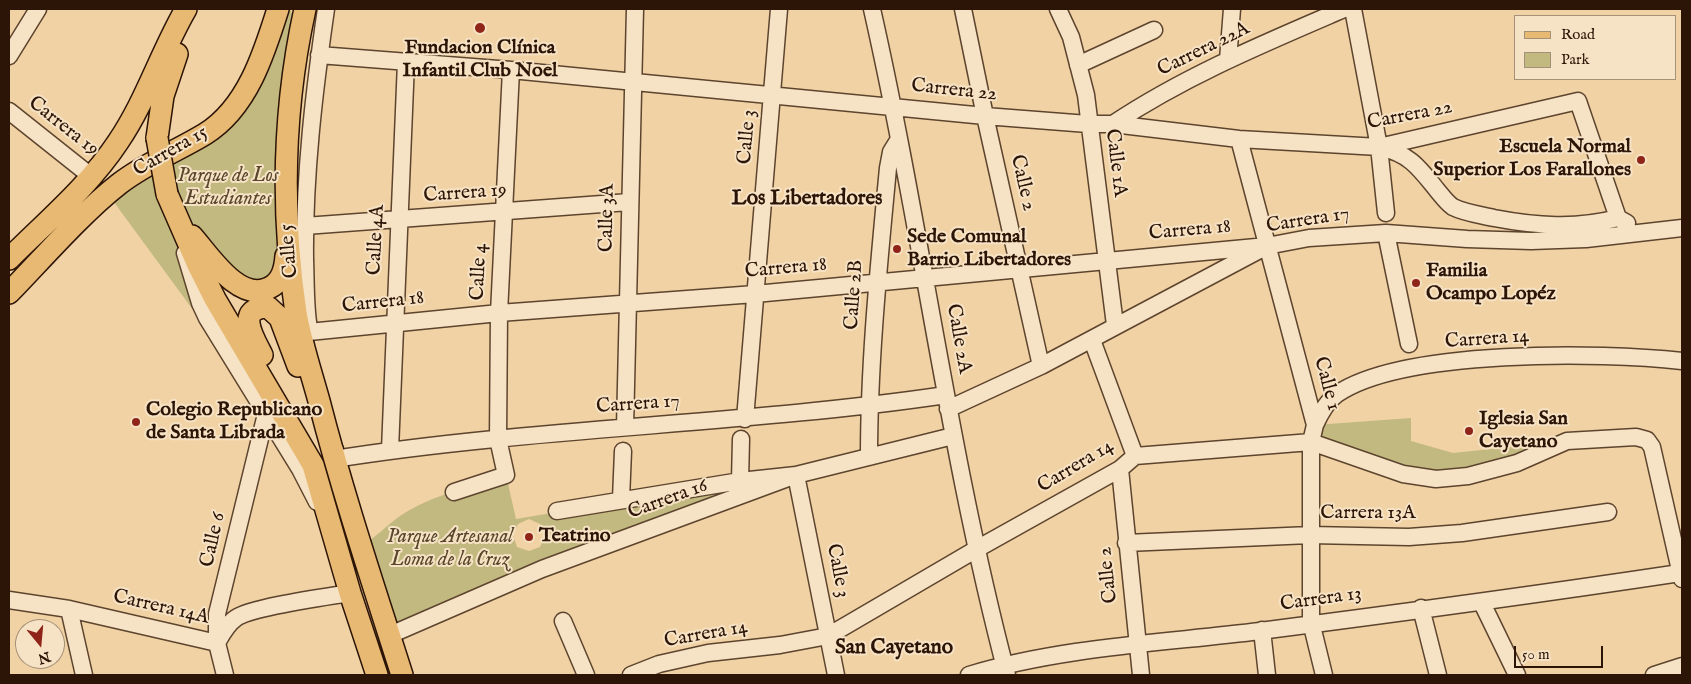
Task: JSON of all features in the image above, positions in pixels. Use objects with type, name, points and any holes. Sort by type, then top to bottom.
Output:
[{"type":"main road","name":"Calle 5","points":[[305,9],[292,77],[286,146],[293,219],[296,314],[334,459],[402,675]]},
{"type":"main road","name":"Carrera 15","points":[[9,259],[92,177],[119,141],[191,12]]},
{"type":"main road","points":[[191,12],[171,67],[158,122],[157,138],[167,194],[214,299],[313,465]]},
{"type":"main road","name":"Carrera 15","points":[[9,293],[120,183],[139,170],[206,133],[234,108],[246,90],[275,19]]},
{"type":"main road","points":[[177,219],[231,281],[240,287],[259,292],[272,287],[282,274],[293,219]]},
{"type":"main road","points":[[334,459],[280,318],[268,307],[259,307],[252,312],[248,320],[249,328],[293,418],[313,465],[350,593],[377,675]]},
{"type":"street","points":[[9,56],[38,9]]},
{"type":"street","name":"Calle 5","points":[[326,9],[312,115],[293,219],[309,332],[335,432],[334,459]]},
{"type":"street","name":"Calle 3A","points":[[625,427],[635,9]]},
{"type":"street","name":"Calle 3","points":[[745,419],[779,9]]},
{"type":"street","name":"Calle 2A","points":[[872,9],[894,106],[975,550],[1005,670]]},
{"type":"street","name":"Calle 2","points":[[963,9],[1041,366]]},
{"type":"street","name":"Calle 1A","points":[[1058,9],[1071,37],[1086,96],[1105,259],[1115,325]]},
{"type":"street","points":[[1228,60],[1232,9]]},
{"type":"street","name":"Carrera 22A","points":[[1113,124],[1144,103],[1228,60],[1344,9]]},
{"type":"street","points":[[1353,9],[1379,147],[1386,213]]},
{"type":"street","points":[[1078,65],[1154,30]]},
{"type":"street","name":"Carrera 22","points":[[319,55],[511,70],[773,97],[894,106],[985,116],[1088,124],[1113,124],[1238,140],[1379,147],[1565,103],[1580,102],[1618,218]]},
{"type":"street","name":"Calle 4A","points":[[390,450],[406,62]]},
{"type":"street","name":"Calle 4","points":[[454,492],[506,475],[498,439],[499,313],[511,70]]},
{"type":"street","name":"Carrera 19","points":[[9,111],[92,177]]},
{"type":"street","name":"Calle 2B","points":[[869,457],[869,407],[877,282],[888,168],[891,152],[899,139]]},
{"type":"street","name":"Calle 1","points":[[1238,140],[1315,425],[1311,442],[1311,622],[1324,675]]},
{"type":"street","points":[[1379,147],[1402,153],[1417,166],[1452,206],[1467,212],[1540,225],[1581,225],[1618,218],[1630,225],[1655,232]]},
{"type":"street","name":"Carrera 19","points":[[293,219],[399,220],[629,202]]},
{"type":"street","points":[[177,219],[200,303],[230,357],[300,469],[331,528]]},
{"type":"street","name":"Carrera 17","points":[[334,459],[390,450],[625,427],[947,402],[1041,366],[1092,340],[1115,325],[1267,246],[1309,238],[1386,233],[1467,240],[1530,241],[1586,239],[1682,228]]},
{"type":"street","points":[[1386,233],[1408,344]]},
{"type":"street","name":"Carrera 18","points":[[309,332],[499,313],[755,294],[1105,259],[1267,246]]},
{"type":"street","points":[[1092,340],[1135,456]]},
{"type":"street","name":"Carrera 14","points":[[1315,425],[1320,414],[1336,395],[1363,380],[1413,367],[1473,360],[1554,357],[1635,356],[1682,361]]},
{"type":"street","name":"Calle 6","points":[[225,675],[217,642],[217,614],[266,414]]},
{"type":"street","name":"Carrera 16","points":[[390,635],[542,569],[796,475],[953,436]]},
{"type":"street","name":"Carrera 14","points":[[631,675],[659,664],[708,653],[780,646],[828,636],[975,550],[1120,470],[1135,456],[1311,442],[1403,474],[1436,479],[1468,476],[1518,463],[1567,441],[1636,437],[1647,440],[1652,447],[1681,576]]},
{"type":"street","points":[[740,481],[741,439]]},
{"type":"street","points":[[621,500],[623,451]]},
{"type":"street","name":"Calle 2","points":[[1120,470],[1141,675]]},
{"type":"street","name":"Calle 3","points":[[796,475],[836,675]]},
{"type":"street","name":"Carrera 16","points":[[557,511],[740,481],[796,475]]},
{"type":"street","name":"Carrera 13A","points":[[1126,543],[1310,535],[1369,537],[1453,533],[1608,512]]},
{"type":"street","name":"Carrera 13","points":[[969,675],[1005,670],[1138,644],[1262,630],[1421,608],[1482,603],[1681,576]]},
{"type":"street","name":"Carrera 14A","points":[[9,600],[69,609],[217,642],[224,629],[236,618],[254,612],[350,593]]},
{"type":"street","points":[[1482,603],[1517,675]]},
{"type":"street","points":[[1421,608],[1438,675]]},
{"type":"street","points":[[69,609],[84,675]]},
{"type":"street","points":[[563,621],[586,675]]},
{"type":"street","points":[[1262,630],[1267,675]]},
{"type":"street","points":[[1654,675],[1682,666]]},
{"type":"green space","name":"Parque de Los Estudiantes","points":[[287,9],[290,9],[300,33],[287,207],[272,287],[222,272],[207,318],[196,314],[108,194],[206,133]]},
{"type":"green space","points":[[1411,418],[1411,441],[1453,453],[1567,441],[1436,479],[1311,442],[1315,425]]},
{"type":"green space","name":"Parque Artesanal Loma de la Cruz","points":[[506,475],[516,519],[740,481],[748,494],[390,635],[360,547],[400,516],[425,502]],"holes":[[[529,519],[540,524],[545,535],[540,547],[529,551],[517,547],[513,535],[518,524]]]},
{"type":"place","name":"Fundacion Clínica Infantil Club Noel","points":[[480,28]]},
{"type":"place","name":"Escuela Normal Superior Los Farallones","points":[[1641,160]]},
{"type":"place","name":"Sede Comunal Barrio Libertadores","points":[[897,249]]},
{"type":"place","name":"Familia Ocampo Lopéz","points":[[1416,283]]},
{"type":"place","name":"Colegio Republicano de Santa Librada","points":[[136,422]]},
{"type":"place","name":"Iglesia San Cayetano","points":[[1469,431]]},
{"type":"place","name":"Teatrino","points":[[529,537]]},
{"type":"district","name":"Los Libertadores","points":[[807,200]]},
{"type":"district","name":"San Cayetano","points":[[894,649]]}]
